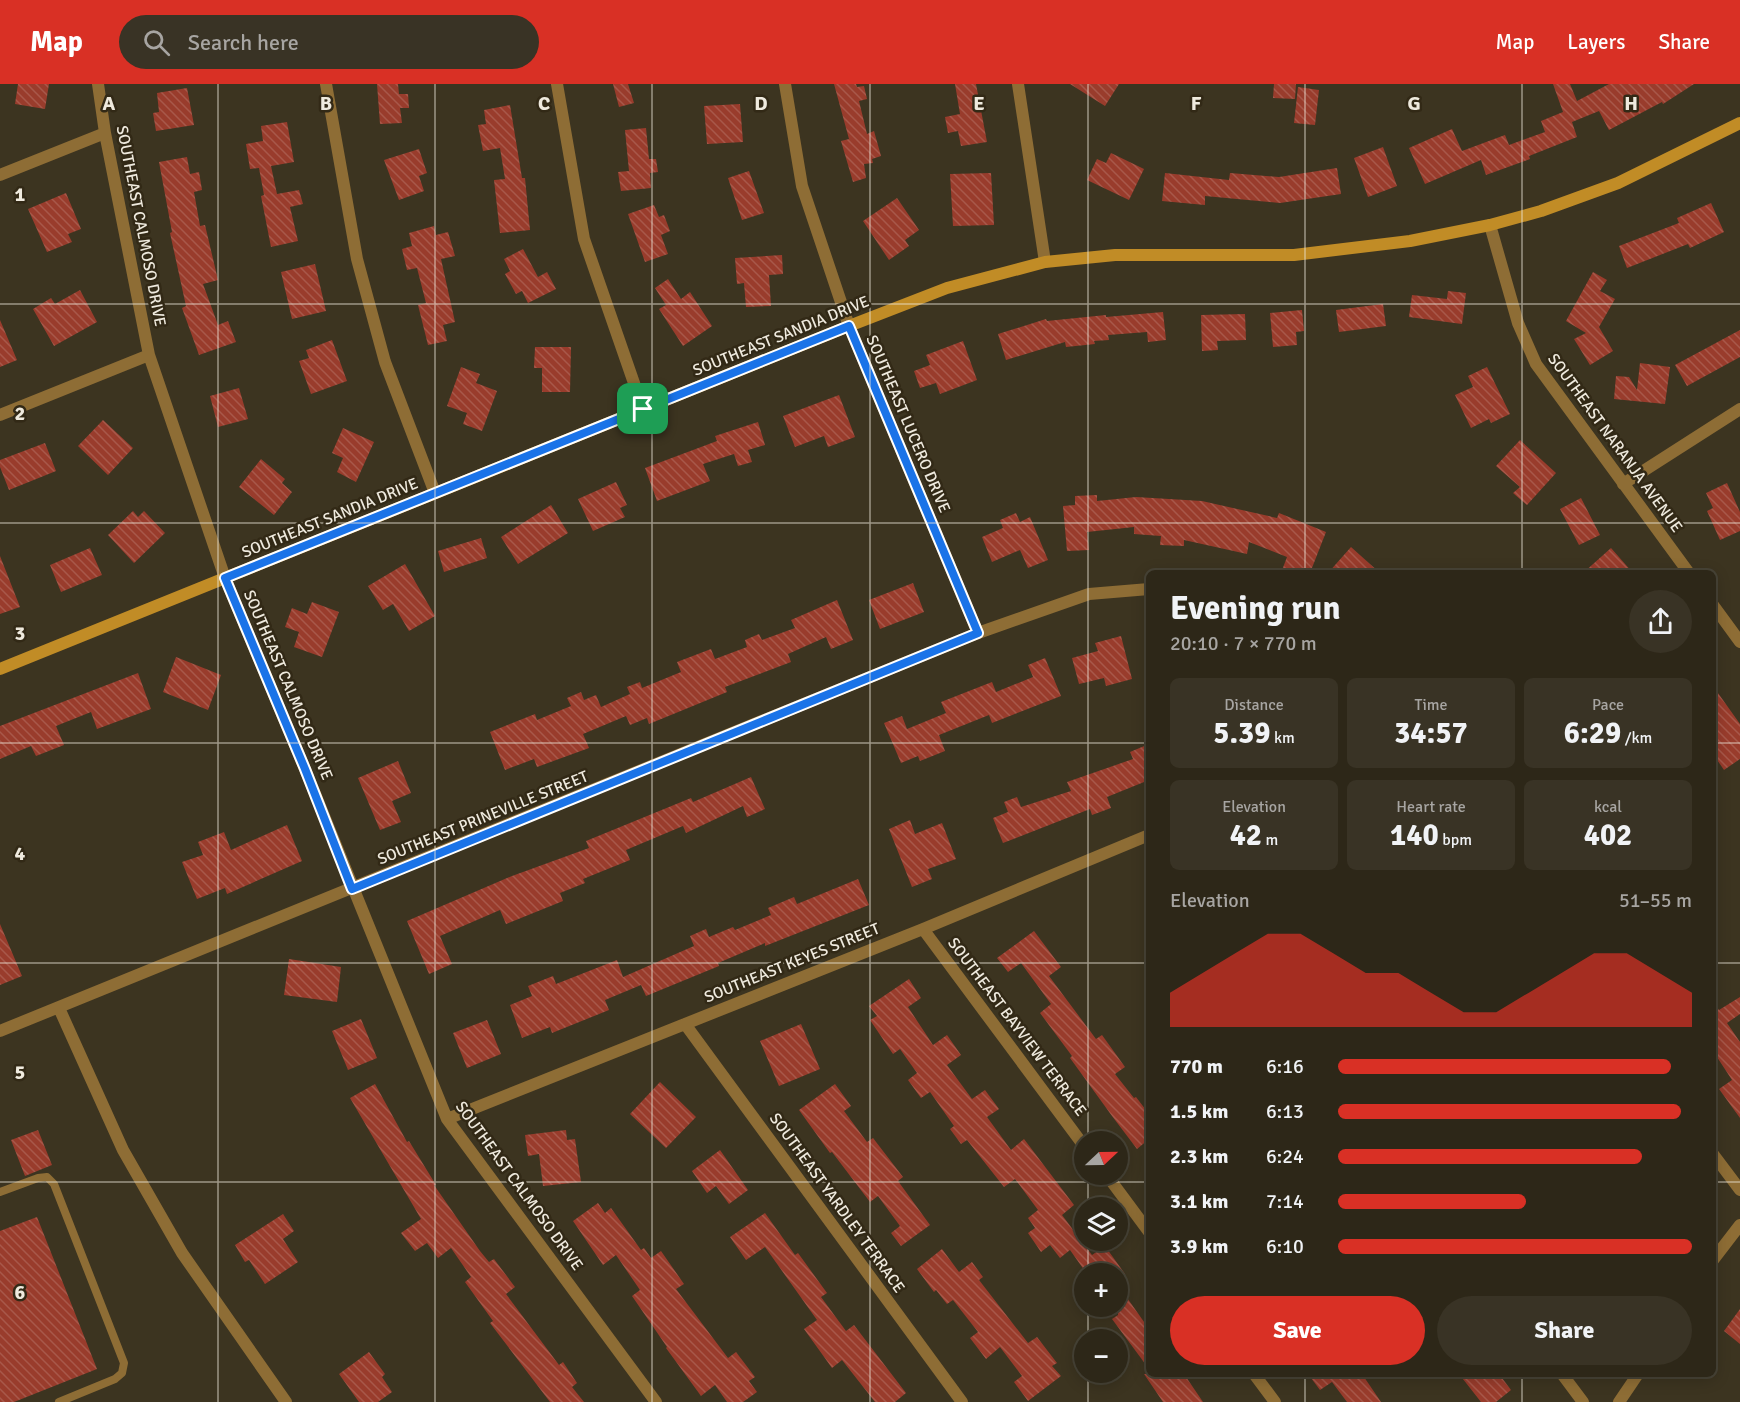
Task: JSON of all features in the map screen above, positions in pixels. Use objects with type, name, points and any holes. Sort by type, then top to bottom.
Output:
[{"type":"street","name":"SOUTHEAST CALMOSO DRIVE","points":[[98,84],[105,133],[148,355],[225,578],[301,758],[352,889],[447,1119],[656,1402]]},
{"type":"street","points":[[326,84],[357,259],[385,362],[435,493]]},
{"type":"street","points":[[556,84],[584,239],[643,409]]},
{"type":"street","name":"SOUTHEAST LUCERO DRIVE","points":[[785,84],[802,186],[849,326],[978,633]]},
{"type":"street","points":[[1018,84],[1045,262]]},
{"type":"street","name":"SOUTHEAST SANDIA DRIVE","points":[[0,669],[947,288],[1045,262],[1115,255],[1294,255],[1410,241],[1490,225],[1541,211],[1618,183],[1740,123]]},
{"type":"street","points":[[0,176],[105,133]]},
{"type":"street","name":"SOUTHEAST NARANJA AVENUE","points":[[1490,225],[1518,322],[1536,364],[1687,570]]},
{"type":"street","points":[[0,415],[148,355]]},
{"type":"street","points":[[1623,484],[1740,409]]},
{"type":"street","name":"SOUTHEAST PRINEVILLE STREET","points":[[0,1031],[978,633],[1089,594],[1146,589]]},
{"type":"street","points":[[1716,609],[1740,642]]},
{"type":"street","name":"SOUTHEAST KEYES STREET","points":[[447,1119],[923,929],[1146,836]]},
{"type":"street","name":"SOUTHEAST BAYVIEW TERRACE","points":[[923,929],[1074,1133]]},
{"type":"street","points":[[59,1008],[123,1150],[182,1252],[286,1402]]},
{"type":"street","name":"SOUTHEAST YARDLEY TERRACE","points":[[685,1024],[962,1402]]},
{"type":"street","points":[[1716,1158],[1740,1190]]},
{"type":"street","points":[[1114,1185],[1146,1228]]},
{"type":"street","points":[[1716,1256],[1740,1225]]},
{"type":"street","points":[[1256,1377],[1275,1402]]},
{"type":"street","points":[[1564,1377],[1583,1402]]},
{"type":"street","points":[[1619,1402],[1636,1377]]},
{"type":"lane","points":[[0,1192],[38,1178],[47,1178],[54,1184],[124,1363],[122,1373],[115,1379],[59,1402]]},
{"type":"building","points":[[18,84],[49,84],[45,109],[15,104]]},
{"type":"building","points":[[377,84],[398,84],[399,94],[408,94],[409,108],[400,108],[402,123],[380,124]]},
{"type":"building","points":[[613,84],[628,84],[634,103],[619,107]]},
{"type":"building","points":[[834,84],[864,86],[867,99],[859,101],[867,134],[874,131],[881,156],[872,159],[873,163],[864,164],[866,178],[853,182],[841,141],[849,139]]},
{"type":"building","points":[[955,84],[976,84],[987,142],[961,146],[958,131],[948,133],[945,117],[960,114]]},
{"type":"building","points":[[1070,84],[1119,84],[1105,106]]},
{"type":"building","points":[[1274,84],[1296,84],[1295,99],[1273,98]]},
{"type":"building","points":[[1553,84],[1570,84],[1577,101],[1609,84],[1694,84],[1663,104],[1662,102],[1609,130],[1599,111],[1572,122],[1577,137],[1529,156],[1530,159],[1486,175],[1481,160],[1425,184],[1409,148],[1452,129],[1462,151],[1505,135],[1509,145],[1545,132],[1541,121],[1563,112]]},
{"type":"building","points":[[1298,87],[1319,90],[1315,125],[1294,123]]},
{"type":"building","points":[[187,88],[194,125],[156,131],[153,113],[159,112],[157,93]]},
{"type":"building","points":[[740,104],[743,142],[707,144],[704,106]]},
{"type":"building","points":[[510,105],[522,178],[525,178],[530,230],[500,233],[494,180],[505,179],[500,148],[483,151],[478,125],[486,124],[484,110]]},
{"type":"building","points":[[287,122],[294,162],[271,166],[277,194],[299,190],[303,204],[290,207],[298,241],[271,247],[261,196],[264,195],[259,168],[250,169],[246,144],[263,141],[261,126]]},
{"type":"building","points":[[646,128],[649,159],[656,159],[658,172],[650,173],[651,188],[621,191],[618,172],[629,171],[625,130]]},
{"type":"building","points":[[1383,147],[1397,186],[1368,197],[1354,158]]},
{"type":"building","points":[[419,149],[427,173],[419,176],[424,191],[399,200],[384,160]]},
{"type":"building","points":[[1111,153],[1144,169],[1129,200],[1087,180],[1097,159],[1106,163]]},
{"type":"building","points":[[187,157],[190,174],[199,172],[202,190],[194,192],[200,226],[205,225],[218,280],[203,284],[218,325],[228,321],[236,342],[199,355],[182,308],[186,306],[170,233],[172,232],[159,162]]},
{"type":"building","points":[[1337,168],[1341,194],[1280,203],[1205,196],[1205,205],[1162,201],[1165,173],[1229,180],[1230,173],[1279,177]]},
{"type":"building","points":[[749,171],[764,213],[742,220],[728,178]]},
{"type":"building","points":[[991,173],[994,225],[953,226],[950,174]]},
{"type":"building","points":[[66,193],[81,229],[68,234],[72,242],[47,252],[28,209]]},
{"type":"building","points":[[897,198],[919,230],[905,240],[909,246],[889,260],[863,221]]},
{"type":"building","points":[[1711,203],[1724,232],[1690,248],[1688,244],[1627,268],[1619,246],[1679,223],[1677,218]]},
{"type":"building","points":[[654,205],[659,217],[664,215],[670,231],[661,235],[668,254],[645,262],[628,214]]},
{"type":"building","points":[[434,226],[436,235],[448,232],[455,256],[441,259],[455,322],[443,325],[447,341],[428,345],[418,305],[426,303],[417,268],[407,270],[402,249],[412,246],[409,233]]},
{"type":"building","points":[[523,249],[538,277],[547,272],[556,289],[528,303],[522,291],[516,294],[505,274],[510,271],[504,259]]},
{"type":"building","points":[[782,255],[783,274],[769,275],[771,306],[746,307],[744,283],[737,284],[735,258]]},
{"type":"building","points":[[315,264],[326,311],[292,319],[281,272]]},
{"type":"building","points":[[1593,272],[1607,280],[1600,291],[1615,299],[1599,327],[1613,351],[1590,365],[1574,339],[1586,333],[1566,321]]},
{"type":"building","points":[[668,279],[681,299],[690,292],[712,326],[683,346],[659,309],[666,305],[655,288]]},
{"type":"building","points":[[80,290],[97,322],[54,346],[33,309],[51,298],[55,304]]},
{"type":"building","points":[[1448,291],[1466,293],[1462,324],[1409,317],[1412,295],[1447,299]]},
{"type":"building","points":[[1383,304],[1386,326],[1339,332],[1336,310]]},
{"type":"building","points":[[1302,310],[1304,331],[1296,332],[1297,345],[1273,347],[1270,313]]},
{"type":"building","points":[[1163,312],[1166,340],[1148,342],[1147,332],[1108,335],[1109,340],[1094,341],[1095,344],[1066,347],[1065,342],[1006,360],[998,334],[1046,319],[1047,321]]},
{"type":"building","points":[[1245,314],[1246,340],[1217,341],[1218,350],[1202,351],[1201,315]]},
{"type":"building","points":[[0,320],[17,360],[0,367]]},
{"type":"building","points":[[1740,330],[1740,357],[1687,386],[1675,365]]},
{"type":"building","points":[[332,340],[347,381],[311,394],[299,361],[309,358],[306,350]]},
{"type":"building","points":[[963,341],[977,380],[940,394],[936,383],[920,388],[914,371],[930,365],[926,355]]},
{"type":"building","points":[[535,347],[571,347],[570,392],[542,392],[542,368],[534,368]]},
{"type":"building","points":[[1640,363],[1670,367],[1665,404],[1614,399],[1616,376],[1629,377],[1637,390]]},
{"type":"building","points":[[461,367],[480,374],[476,383],[497,391],[482,431],[463,424],[467,413],[447,406]]},
{"type":"building","points":[[1487,367],[1510,414],[1491,423],[1489,419],[1471,428],[1455,395],[1473,387],[1468,376]]},
{"type":"building","points":[[239,388],[248,419],[218,427],[210,396]]},
{"type":"building","points":[[839,395],[855,437],[828,447],[824,436],[795,447],[783,416]]},
{"type":"building","points":[[103,420],[133,448],[108,475],[78,446]]},
{"type":"building","points":[[758,422],[765,445],[748,450],[752,462],[738,466],[734,454],[703,464],[710,481],[657,501],[645,468],[717,441],[715,436]]},
{"type":"building","points":[[343,428],[374,442],[356,482],[337,472],[343,458],[332,453]]},
{"type":"building","points":[[1520,440],[1556,473],[1527,505],[1513,493],[1520,487],[1496,466]]},
{"type":"building","points":[[45,443],[56,471],[9,490],[0,467],[0,460]]},
{"type":"building","points":[[261,459],[285,479],[282,483],[292,492],[274,515],[239,487]]},
{"type":"building","points":[[616,482],[627,505],[620,508],[625,517],[593,531],[578,499]]},
{"type":"building","points":[[1727,483],[1740,512],[1740,531],[1720,540],[1707,511],[1713,508],[1706,493]]},
{"type":"building","points":[[1097,495],[1097,501],[1136,497],[1202,501],[1277,518],[1279,513],[1326,532],[1311,570],[1282,570],[1287,557],[1249,542],[1247,554],[1184,540],[1184,546],[1160,545],[1161,536],[1134,534],[1134,527],[1087,532],[1089,550],[1067,551],[1063,506],[1075,505],[1075,496]]},
{"type":"building","points":[[1581,498],[1600,535],[1579,545],[1560,509]]},
{"type":"building","points":[[551,505],[568,533],[518,564],[501,537]]},
{"type":"building","points":[[133,511],[138,517],[144,511],[165,533],[134,563],[108,535]]},
{"type":"building","points":[[1016,513],[1020,522],[1030,517],[1048,560],[1028,568],[1020,550],[992,562],[982,537],[1003,528],[1000,520]]},
{"type":"building","points":[[481,538],[487,558],[444,572],[438,551]]},
{"type":"building","points":[[1351,547],[1377,570],[1331,570]]},
{"type":"building","points":[[90,548],[102,575],[61,592],[50,565]]},
{"type":"building","points":[[1611,548],[1630,570],[1586,570]]},
{"type":"building","points":[[0,556],[20,607],[0,614]]},
{"type":"building","points":[[405,564],[435,616],[409,631],[393,604],[383,610],[368,586]]},
{"type":"building","points":[[913,583],[924,612],[880,629],[869,600]]},
{"type":"building","points":[[837,600],[853,640],[831,649],[826,637],[788,654],[791,662],[725,687],[727,692],[649,724],[647,718],[630,725],[626,716],[583,734],[589,748],[537,767],[534,759],[505,770],[490,732],[535,714],[537,720],[571,706],[567,698],[581,692],[584,700],[596,695],[601,707],[630,694],[627,687],[640,682],[642,688],[681,672],[677,662],[711,649],[715,659],[747,647],[745,640],[759,634],[762,640],[795,628],[791,620]]},
{"type":"building","points":[[312,602],[339,612],[322,657],[294,647],[299,632],[285,627],[292,608],[307,614]]},
{"type":"building","points":[[1121,636],[1132,679],[1106,686],[1104,678],[1079,684],[1072,658],[1098,651],[1095,643]]},
{"type":"building","points":[[176,657],[221,675],[208,710],[163,692]]},
{"type":"building","points":[[1045,658],[1061,696],[992,723],[989,715],[939,735],[945,751],[920,761],[918,756],[901,763],[884,723],[902,716],[907,729],[946,713],[941,702],[992,682],[996,692],[1033,677],[1028,665]]},
{"type":"building","points":[[138,673],[151,709],[97,729],[91,712],[56,726],[64,745],[36,756],[31,746],[0,759],[0,726]]},
{"type":"building","points":[[1716,690],[1740,724],[1740,759],[1724,770],[1716,758]]},
{"type":"building","points":[[1146,745],[1146,781],[1107,797],[1111,808],[1092,815],[1090,809],[1003,843],[993,818],[1008,812],[1004,802],[1017,797],[1021,807],[1071,791],[1067,782],[1133,759],[1130,752]]},
{"type":"building","points":[[398,761],[411,793],[392,801],[401,822],[380,830],[358,778]]},
{"type":"building","points":[[751,777],[765,809],[747,817],[743,806],[686,833],[683,826],[626,850],[630,860],[583,879],[585,883],[560,893],[563,901],[506,924],[500,910],[440,936],[452,964],[429,974],[407,921],[512,876],[589,848],[586,841],[691,798],[693,802]]},
{"type":"building","points":[[910,820],[915,834],[942,823],[956,859],[928,869],[932,879],[912,887],[889,829]]},
{"type":"building","points":[[287,825],[302,861],[227,894],[225,888],[197,899],[182,862],[203,855],[198,842],[224,832],[231,850]]},
{"type":"building","points":[[858,879],[869,905],[765,946],[765,943],[718,963],[719,966],[646,996],[641,985],[605,1000],[609,1010],[552,1033],[550,1027],[522,1038],[510,1005],[532,996],[528,986],[553,976],[556,984],[617,960],[623,977],[694,946],[690,936],[706,929],[709,937],[733,927],[735,930],[771,915],[768,908],[794,897],[797,904]]},
{"type":"building","points":[[0,924],[22,976],[0,985]]},
{"type":"building","points":[[1034,931],[1061,967],[1049,976],[1096,1039],[1102,1035],[1125,1067],[1115,1074],[1146,1110],[1146,1142],[1137,1149],[1128,1137],[1128,1131],[1123,1131],[1112,1116],[1040,1013],[1051,1004],[1021,963],[1008,972],[997,958]]},
{"type":"building","points":[[289,959],[341,967],[337,1002],[284,995]]},
{"type":"building","points":[[909,979],[921,998],[908,1007],[933,1045],[947,1035],[961,1055],[947,1065],[972,1099],[985,1090],[999,1109],[987,1117],[1011,1150],[1024,1139],[1074,1205],[1062,1215],[1074,1231],[1074,1251],[1089,1251],[1092,1255],[1098,1251],[1109,1251],[1117,1263],[1079,1263],[1070,1250],[1060,1258],[1050,1245],[1041,1252],[1028,1233],[1035,1228],[1028,1218],[1038,1210],[1015,1179],[1004,1187],[967,1140],[961,1144],[950,1129],[954,1126],[930,1092],[921,1098],[908,1080],[917,1073],[900,1049],[893,1054],[870,1020],[877,1016],[869,1006]]},
{"type":"building","points":[[1740,997],[1740,1014],[1727,1023],[1740,1042],[1740,1118],[1719,1089],[1732,1080],[1716,1056],[1716,1006],[1719,1010]]},
{"type":"building","points":[[361,1019],[377,1058],[348,1070],[332,1031]]},
{"type":"building","points":[[487,1020],[501,1054],[467,1068],[453,1033]]},
{"type":"building","points":[[801,1024],[820,1069],[779,1086],[760,1041]]},
{"type":"building","points":[[660,1082],[696,1117],[666,1148],[630,1114]]},
{"type":"building","points":[[375,1084],[407,1142],[409,1141],[436,1185],[434,1185],[480,1251],[489,1262],[494,1259],[515,1287],[506,1294],[559,1365],[563,1362],[577,1383],[572,1387],[584,1402],[550,1402],[490,1323],[493,1321],[465,1282],[471,1277],[451,1248],[438,1258],[427,1243],[415,1251],[401,1233],[421,1219],[350,1098]]},
{"type":"building","points":[[835,1084],[851,1106],[844,1111],[867,1142],[873,1138],[903,1177],[898,1181],[930,1225],[901,1246],[891,1233],[900,1226],[878,1196],[870,1202],[799,1110]]},
{"type":"building","points":[[38,1130],[52,1165],[25,1176],[11,1140]]},
{"type":"building","points":[[566,1130],[567,1140],[575,1139],[581,1182],[543,1186],[539,1154],[528,1156],[525,1135]]},
{"type":"building","points":[[720,1150],[748,1190],[729,1204],[716,1186],[707,1193],[692,1171]]},
{"type":"building","points":[[598,1203],[605,1213],[611,1208],[641,1250],[644,1248],[651,1258],[661,1251],[684,1284],[676,1289],[728,1358],[736,1352],[755,1377],[749,1381],[757,1392],[743,1402],[727,1402],[715,1385],[701,1396],[632,1296],[640,1290],[616,1255],[603,1265],[573,1221]]},
{"type":"building","points":[[765,1213],[795,1255],[798,1253],[827,1293],[821,1297],[846,1331],[854,1325],[906,1393],[895,1402],[875,1402],[842,1360],[832,1368],[804,1329],[817,1320],[765,1247],[746,1260],[730,1237]]},
{"type":"building","points":[[283,1214],[294,1231],[283,1239],[298,1262],[265,1284],[249,1260],[245,1262],[235,1245]]},
{"type":"building","points":[[37,1217],[97,1369],[14,1402],[0,1402],[0,1231]]},
{"type":"building","points":[[942,1249],[959,1272],[972,1262],[983,1277],[979,1280],[1028,1343],[1037,1337],[1057,1363],[1052,1366],[1061,1376],[1028,1401],[1014,1382],[1022,1376],[1000,1347],[986,1359],[970,1338],[978,1332],[953,1300],[947,1304],[936,1290],[934,1292],[917,1269]]},
{"type":"building","points":[[1128,1299],[1146,1325],[1146,1365],[1128,1341],[1128,1329],[1119,1329],[1112,1319],[1128,1317]]},
{"type":"building","points":[[1740,1309],[1740,1344],[1724,1331]]},
{"type":"building","points":[[369,1352],[385,1374],[382,1377],[392,1392],[378,1402],[359,1402],[339,1374]]},
{"type":"building","points":[[1146,1377],[1186,1377],[1203,1402],[1163,1402]]},
{"type":"building","points":[[1310,1377],[1364,1377],[1381,1402],[1347,1402],[1332,1382],[1320,1390]]},
{"type":"building","points":[[1461,1377],[1501,1377],[1511,1390],[1496,1402],[1481,1402]]},
{"type":"route","points":[[849,326],[978,633],[352,889],[305,769],[225,578],[643,409],[849,326]]}]
